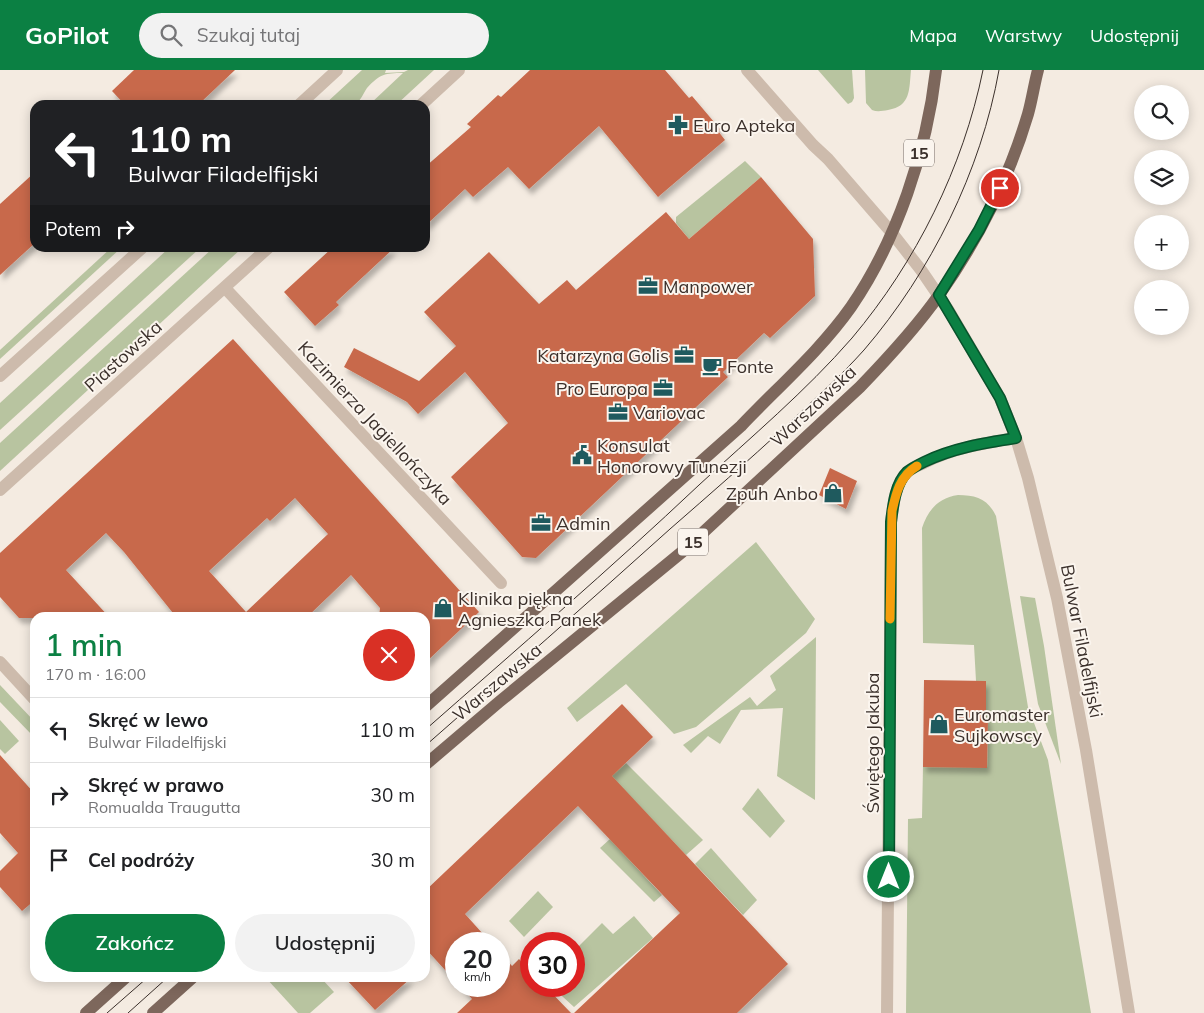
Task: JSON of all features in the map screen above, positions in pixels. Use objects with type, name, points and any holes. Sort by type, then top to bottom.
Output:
[{"type":"main road","name":"15","points":[[892,233],[912,178],[928,120],[936,70]]},
{"type":"main road","name":"15","points":[[939,295],[979,230],[1000,188],[1028,114],[1038,70]]},
{"type":"main road","name":"Warszawska","points":[[430,703],[741,426],[777,388],[791,377],[826,338],[851,306],[892,233]]},
{"type":"main road","name":"Warszawska","points":[[430,762],[682,552],[860,387],[888,358],[939,295]]},
{"type":"main road","points":[[86,1013],[121,982]]},
{"type":"main road","points":[[153,1013],[188,982]]},
{"type":"street","points":[[304,100],[337,70]]},
{"type":"street","points":[[426,100],[459,70]]},
{"type":"street","name":"Bulwar Filadelfijski","points":[[747,70],[892,233],[939,295],[1000,398],[1016,438],[1028,478],[1057,598],[1086,750],[1130,1013]]},
{"type":"street","points":[[0,376],[138,252]]},
{"type":"street","name":"Piastowska","points":[[0,490],[264,252]]},
{"type":"street","name":"Kazimierza Jagiellończyka","points":[[225,288],[501,583]]},
{"type":"street","name":"Świętego Jakuba","points":[[887,1013],[891,522],[895,497],[900,482],[907,472],[915,466],[973,445],[1016,438]]},
{"type":"street","points":[[0,662],[30,695]]},
{"type":"green space","points":[[362,70],[386,70],[385,73],[408,70],[434,70],[401,100],[374,100],[403,73],[392,73],[379,77],[367,88],[359,100],[329,100]]},
{"type":"green space","points":[[818,70],[852,70],[854,98],[852,102],[848,104]]},
{"type":"green space","points":[[865,70],[911,70],[909,90],[905,101],[896,108],[882,111],[872,110],[866,103]]},
{"type":"green space","points":[[745,161],[761,177],[689,239],[676,223],[676,217]]},
{"type":"green space","points":[[107,252],[117,252],[0,359],[0,350]]},
{"type":"green space","points":[[165,252],[196,252],[0,430],[0,403]]},
{"type":"green space","points":[[209,252],[238,252],[0,471],[0,443]]},
{"type":"green space","points":[[958,495],[981,499],[993,510],[996,516],[1028,707],[1048,760],[1091,1013],[906,1013],[908,819],[922,818],[923,767],[987,767],[988,719],[986,719],[986,682],[976,681],[974,645],[923,643],[922,528],[927,516],[939,502]]},
{"type":"green space","points":[[756,542],[815,619],[806,633],[696,727],[674,734],[626,684],[577,722],[567,708]]},
{"type":"green space","points":[[1020,596],[1035,598],[1061,764],[1038,704]]},
{"type":"green space","points":[[816,637],[815,800],[777,776],[783,708],[741,710],[720,744],[708,736],[691,753],[683,745],[750,697],[757,706],[776,690],[770,676]]},
{"type":"green space","points":[[0,685],[30,717],[30,733],[0,702]]},
{"type":"green space","points":[[0,720],[19,741],[5,754],[0,749]]},
{"type":"green space","points":[[626,763],[703,840],[686,855],[611,776]]},
{"type":"green space","points":[[758,788],[785,821],[770,838],[742,809]]},
{"type":"green space","points":[[610,839],[662,895],[654,902],[600,848]]},
{"type":"green space","points":[[711,848],[757,900],[743,915],[695,864]]},
{"type":"green space","points":[[538,891],[553,907],[529,932],[520,933],[509,921]]},
{"type":"green space","points":[[634,916],[653,938],[574,1007],[563,997],[585,997],[585,940],[602,923],[613,934]]},
{"type":"green space","points":[[270,982],[325,982],[334,992],[310,1013],[298,1013]]},
{"type":"building","points":[[134,70],[235,70],[203,100],[120,100],[112,91]]},
{"type":"building","points":[[530,70],[665,70],[689,98],[692,96],[720,129],[718,131],[725,140],[658,197],[599,126],[529,189],[508,167],[473,197],[465,189],[430,221],[430,163],[471,127],[467,124],[498,95],[501,97]]},
{"type":"building","points":[[30,177],[30,248],[0,275],[0,204]]},
{"type":"building","points":[[761,177],[813,239],[815,296],[770,338],[764,333],[723,372],[728,377],[536,558],[522,557],[451,477],[508,423],[465,372],[418,414],[407,402],[344,367],[354,348],[419,381],[456,346],[424,312],[489,252],[539,304],[567,280],[576,290],[666,212],[689,239]]},
{"type":"building","points":[[328,252],[390,252],[336,302],[339,305],[315,326],[284,292]]},
{"type":"building","points":[[233,339],[479,612],[430,658],[430,612],[380,612],[380,608],[351,575],[312,612],[246,612],[172,612],[124,552],[106,533],[66,570],[104,612],[30,612],[30,618],[19,618],[0,597],[0,553]],"holes":[[[295,498],[328,534],[246,612],[209,571],[267,518],[270,521]]]},
{"type":"building","points":[[830,468],[857,481],[846,509],[819,495]]},
{"type":"building","points":[[924,680],[986,681],[986,719],[988,719],[987,768],[923,767]]},
{"type":"building","points":[[622,704],[653,737],[612,776],[788,964],[737,1013],[574,1013],[680,913],[578,806],[465,914],[481,932],[445,932],[445,970],[430,953],[430,886]]},
{"type":"building","points":[[0,755],[30,788],[30,904],[22,911],[0,887],[0,871],[18,853],[0,833]]},
{"type":"building","points":[[519,959],[520,997],[556,997],[571,1013],[457,1013],[472,999],[470,997],[510,997],[510,964],[512,966]]},
{"type":"building","points":[[349,982],[406,982],[375,1010]]},
{"type":"tram line","points":[[430,726],[597,578],[778,413],[816,377],[852,338],[897,278],[934,212],[950,178],[963,143],[983,70]]},
{"type":"tram line","points":[[430,742],[786,426],[864,350],[911,288],[950,219],[980,145],[991,108],[999,70]]},
{"type":"tram line","points":[[107,1013],[142,982]]},
{"type":"tram line","points":[[128,1013],[163,982]]},
{"type":"slow traffic","points":[[890,619],[892,511],[900,482],[907,472],[917,466]]},
{"type":"place","name":"Euro Apteka","points":[[678,125]]},
{"type":"place","name":"Manpower","points":[[648,286]]},
{"type":"place","name":"Katarzyna Golis","points":[[684,355]]},
{"type":"place","name":"Fonte","points":[[712,366]]},
{"type":"place","name":"Pro Europa","points":[[663,388]]},
{"type":"place","name":"Variovac","points":[[618,412]]},
{"type":"place","name":"Konsulat Honorowy Tunezji","points":[[582,455]]},
{"type":"place","name":"Zpuh Anbo","points":[[833,493]]},
{"type":"place","name":"Admin","points":[[541,523]]},
{"type":"place","name":"Klinika piękna Agnieszka Panek","points":[[443,608]]},
{"type":"place","name":"Euromaster Sujkowscy","points":[[939,724]]},
{"type":"route","points":[[889,877],[891,522],[895,497],[900,482],[907,472],[915,466],[973,445],[1016,438],[1000,398],[939,295],[979,230],[1000,188]]}]
